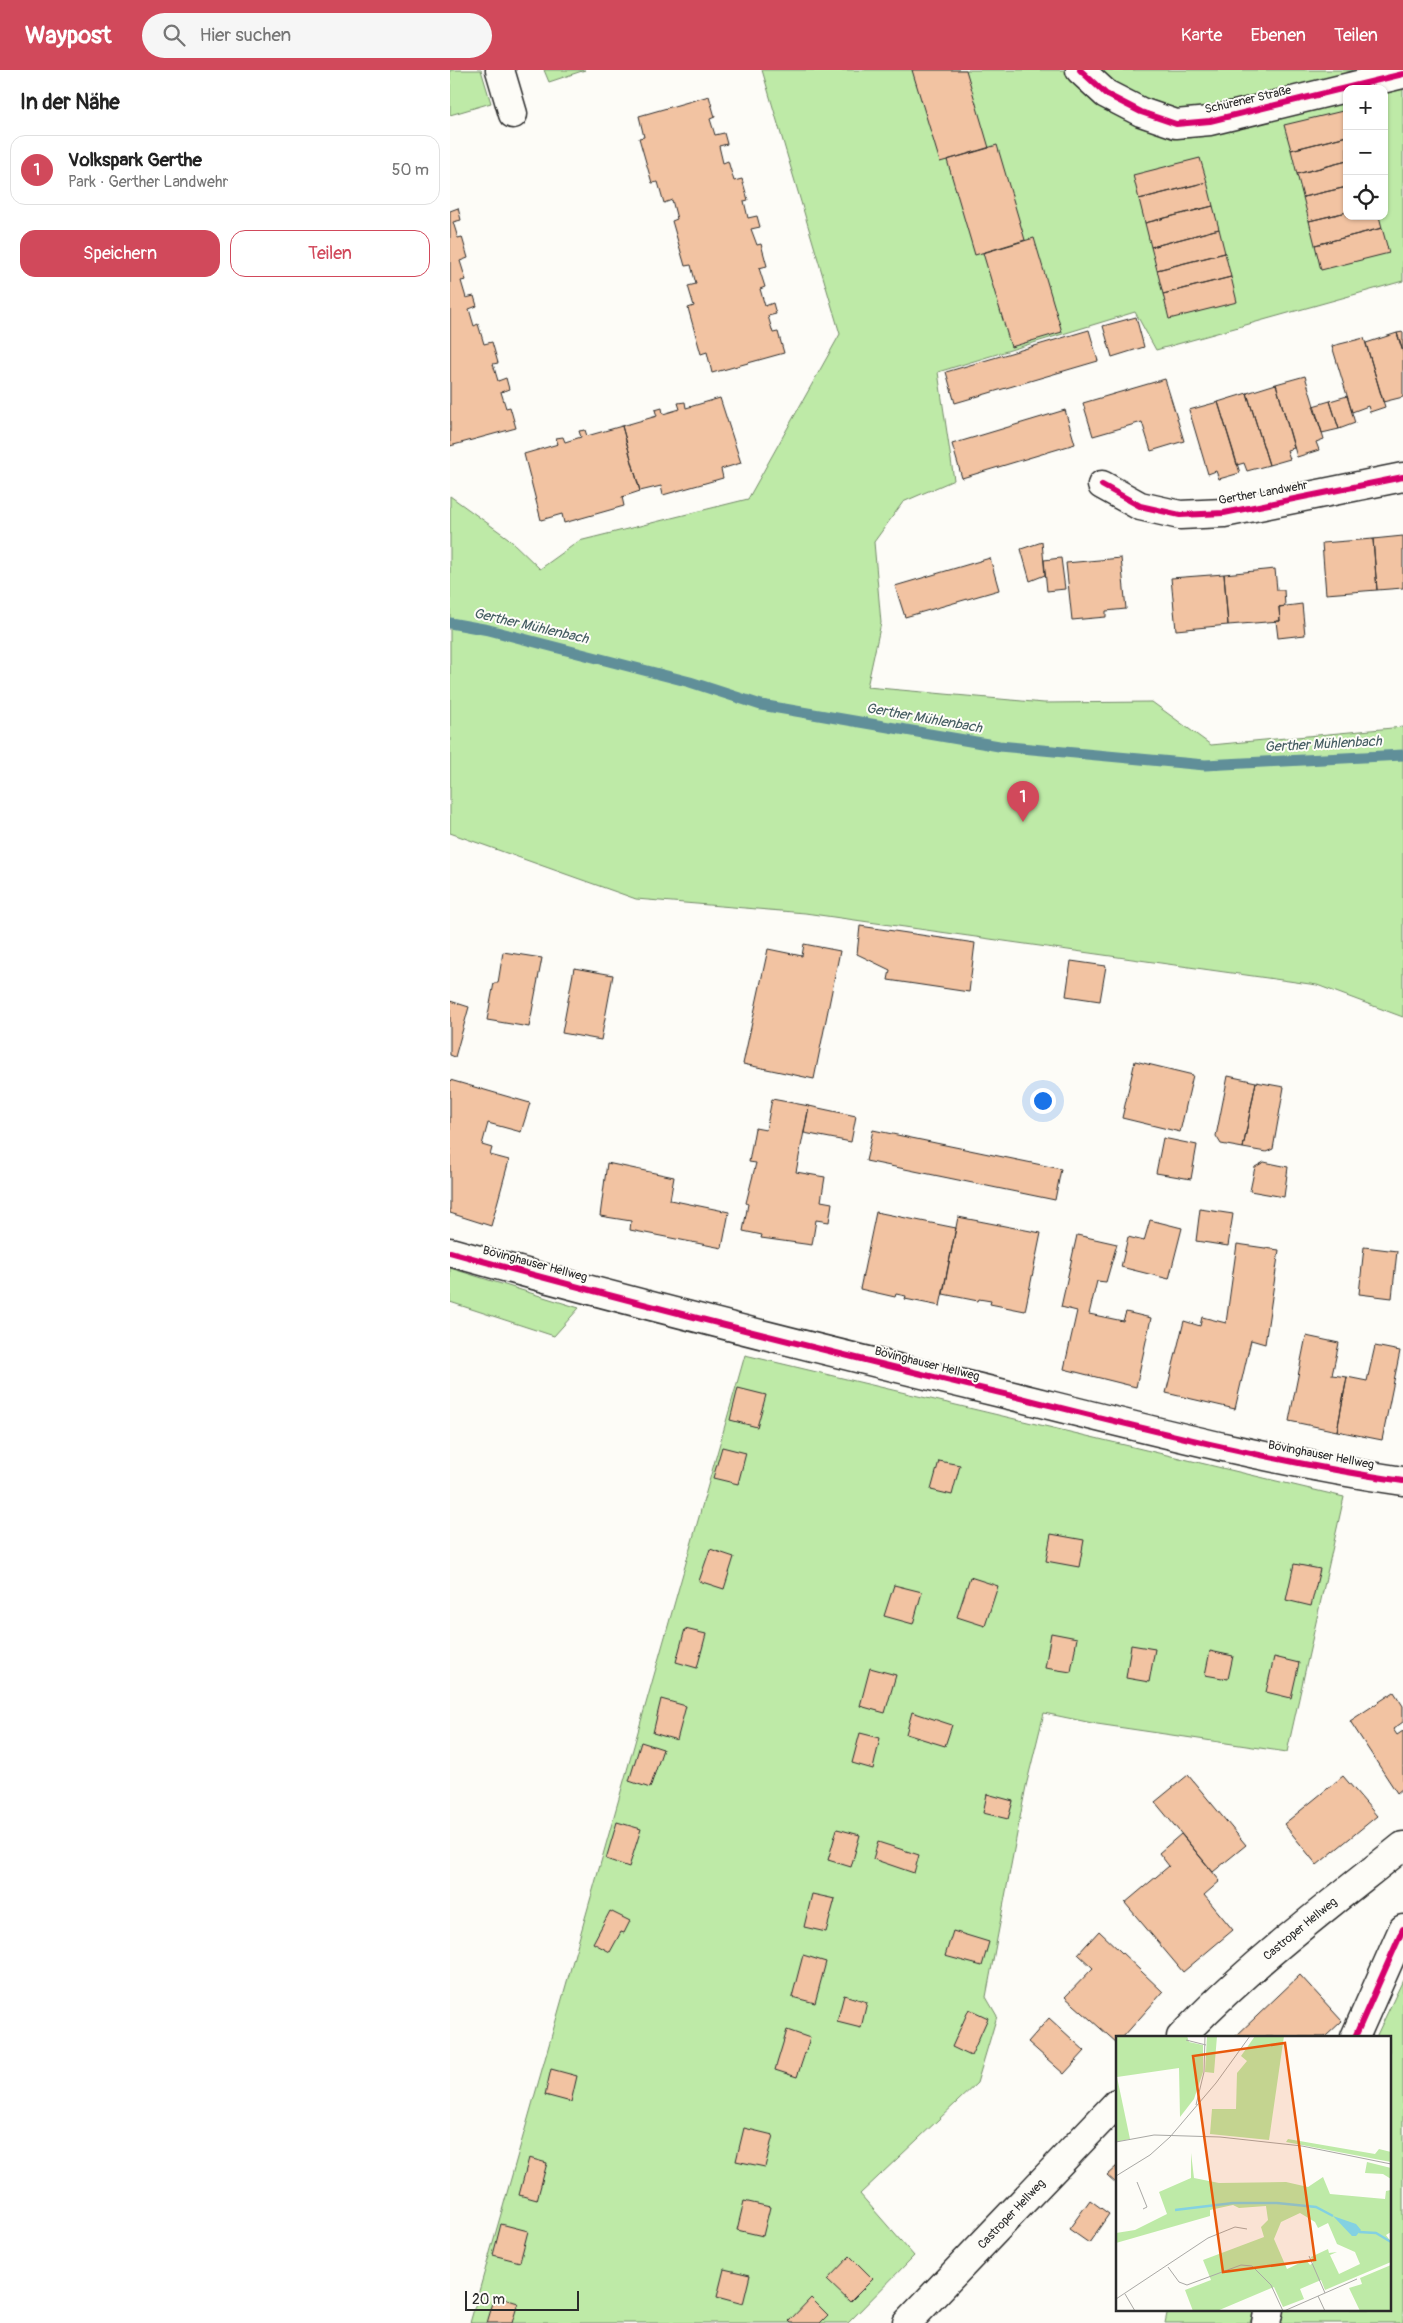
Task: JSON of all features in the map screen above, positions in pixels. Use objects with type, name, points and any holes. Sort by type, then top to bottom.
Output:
[{"type":"street","points":[[500,70],[513,114]]},
{"type":"street","name":"Schürener Straße","points":[[1080,70],[1106,94],[1141,112],[1176,124],[1210,121],[1256,111],[1403,74]]},
{"type":"street","name":"Gerther Landwehr","points":[[1102,484],[1140,506],[1180,514],[1224,513],[1403,476]]},
{"type":"street","name":"Bövinghauser Hellweg","points":[[450,1252],[773,1338],[1137,1426],[1243,1451],[1403,1481]]},
{"type":"street","name":"Castroper Hellweg","points":[[1182,2036],[1208,2008],[1297,1931],[1403,1846]]},
{"type":"street","points":[[1354,2036],[1403,1929]]},
{"type":"street","name":"Castroper Hellweg","points":[[907,2323],[1116,2104]]},
{"type":"street","points":[[1266,2323],[1269,2310]]},
{"type":"green space","points":[[450,70],[481,70],[491,103],[450,115]]},
{"type":"green space","points":[[544,70],[585,70],[549,82]]},
{"type":"green space","points":[[762,70],[1403,70],[1403,281],[1156,350],[1135,312],[938,372],[954,480],[903,502],[874,542],[881,623],[867,687],[1044,703],[1152,702],[1211,745],[1403,727],[1403,1017],[1317,985],[805,913],[636,899],[450,833],[450,496],[508,538],[540,569],[579,541],[748,499],[840,334]]},
{"type":"green space","points":[[450,1268],[579,1308],[554,1336],[450,1302]]},
{"type":"green space","points":[[745,1355],[1344,1497],[1287,1752],[1097,1724],[1044,1713],[1026,1786],[986,1997],[997,2016],[977,2083],[860,2194],[914,2256],[848,2323],[470,2323]]},
{"type":"green space","points":[[1403,1980],[1403,2323],[1277,2323],[1280,2310],[1391,2310],[1391,2036],[1376,2036]]},
{"type":"green space","points":[[1168,2310],[1254,2310],[1250,2323],[1165,2323]]},
{"type":"building","points":[[912,70],[966,70],[989,148],[940,162]]},
{"type":"building","points":[[709,96],[715,117],[710,119],[715,135],[724,133],[727,144],[719,146],[723,163],[728,161],[734,181],[742,179],[748,200],[744,201],[748,218],[757,216],[760,227],[751,229],[757,245],[761,244],[767,266],[759,268],[765,287],[760,289],[765,306],[773,303],[776,314],[768,316],[773,333],[778,332],[784,353],[712,373],[707,352],[701,354],[688,308],[694,306],[688,286],[696,284],[691,265],[685,266],[672,221],[677,219],[672,200],[664,203],[658,182],[652,183],[639,138],[644,137],[639,116]]},
{"type":"building","points":[[1343,111],[1343,137],[1291,150],[1284,125]]},
{"type":"building","points":[[1343,137],[1343,162],[1297,174],[1291,150]]},
{"type":"building","points":[[997,145],[1025,240],[975,255],[947,160]]},
{"type":"building","points":[[1200,158],[1207,182],[1139,199],[1133,175]]},
{"type":"building","points":[[1343,162],[1343,188],[1303,197],[1297,174]]},
{"type":"building","points":[[1207,182],[1213,206],[1145,223],[1139,199]]},
{"type":"building","points":[[1343,188],[1343,213],[1309,221],[1303,197]]},
{"type":"building","points":[[1213,206],[1219,229],[1151,247],[1145,223]]},
{"type":"building","points":[[458,208],[461,220],[453,222],[458,238],[462,237],[468,258],[460,261],[466,280],[461,281],[466,298],[474,296],[477,306],[469,309],[474,326],[478,324],[484,344],[492,342],[498,363],[493,364],[498,381],[506,378],[509,389],[501,392],[506,408],[510,407],[516,428],[450,446],[450,211]]},
{"type":"building","points":[[1343,213],[1343,220],[1380,220],[1382,228],[1315,245],[1309,221]]},
{"type":"building","points":[[1382,228],[1389,253],[1321,270],[1315,245]]},
{"type":"building","points":[[1219,229],[1225,253],[1157,270],[1151,247]]},
{"type":"building","points":[[1034,238],[1062,332],[1011,347],[983,253]]},
{"type":"building","points":[[1225,253],[1231,277],[1163,294],[1157,270]]},
{"type":"building","points":[[1231,277],[1237,302],[1169,319],[1163,294]]},
{"type":"building","points":[[1136,317],[1144,347],[1112,357],[1103,326]]},
{"type":"building","points":[[1089,330],[1098,361],[955,403],[946,372]]},
{"type":"building","points":[[1403,332],[1403,352],[1397,333]]},
{"type":"building","points":[[1397,333],[1403,352],[1403,397],[1383,402],[1366,343]]},
{"type":"building","points":[[1364,338],[1385,407],[1370,412],[1368,406],[1352,412],[1332,346]]},
{"type":"building","points":[[1305,376],[1324,439],[1316,442],[1319,450],[1297,457],[1276,384]]},
{"type":"building","points":[[1165,379],[1184,441],[1151,451],[1142,422],[1093,436],[1083,403]]},
{"type":"building","points":[[1276,384],[1294,448],[1287,450],[1290,459],[1269,465],[1247,393]]},
{"type":"building","points":[[1247,393],[1269,465],[1247,471],[1244,463],[1237,465],[1218,402]]},
{"type":"building","points":[[1347,396],[1355,423],[1339,429],[1330,401]]},
{"type":"building","points":[[720,398],[741,463],[721,469],[723,478],[663,495],[661,486],[640,491],[622,426],[657,416],[655,410],[662,408],[663,414],[680,409],[678,403],[685,402],[686,408]]},
{"type":"building","points":[[1330,401],[1339,429],[1322,433],[1313,406]]},
{"type":"building","points":[[1218,402],[1240,473],[1219,479],[1216,471],[1208,474],[1189,410]]},
{"type":"building","points":[[1065,410],[1075,444],[962,478],[952,444]]},
{"type":"building","points":[[622,426],[640,491],[622,497],[624,506],[564,523],[562,514],[541,520],[524,454],[558,444],[556,438],[563,437],[565,442],[581,437],[579,431],[585,430],[587,436]]},
{"type":"building","points":[[1403,536],[1403,588],[1377,590],[1373,539]]},
{"type":"building","points":[[1373,539],[1377,590],[1326,594],[1322,543]]},
{"type":"building","points":[[1042,542],[1045,575],[1030,581],[1021,549]]},
{"type":"building","points":[[990,558],[999,590],[905,617],[895,586]]},
{"type":"building","points":[[1061,558],[1065,589],[1047,591],[1044,560]]},
{"type":"building","points":[[1121,558],[1126,609],[1106,611],[1106,617],[1072,620],[1066,563]]},
{"type":"building","points":[[1275,569],[1277,590],[1284,590],[1285,606],[1279,607],[1280,621],[1228,625],[1224,574]]},
{"type":"building","points":[[1224,574],[1228,625],[1176,630],[1171,578]]},
{"type":"building","points":[[1302,604],[1305,635],[1278,638],[1276,621],[1280,621],[1279,607]]},
{"type":"building","points":[[860,926],[975,943],[969,992],[888,980],[890,970],[857,954]]},
{"type":"building","points":[[804,944],[840,951],[814,1079],[743,1064],[768,949],[802,956]]},
{"type":"building","points":[[503,952],[542,958],[529,1027],[487,1020],[494,983],[498,983]]},
{"type":"building","points":[[1071,961],[1106,966],[1100,1001],[1066,996]]},
{"type":"building","points":[[574,968],[613,975],[601,1040],[562,1033]]},
{"type":"building","points":[[450,1001],[469,1007],[455,1057],[450,1055]]},
{"type":"building","points":[[1135,1061],[1193,1075],[1180,1132],[1122,1118]]},
{"type":"building","points":[[1228,1076],[1256,1082],[1243,1148],[1221,1144],[1216,1136]]},
{"type":"building","points":[[450,1080],[530,1103],[521,1132],[488,1123],[482,1145],[492,1148],[490,1155],[509,1160],[491,1226],[450,1213]]},
{"type":"building","points":[[1256,1082],[1284,1087],[1273,1149],[1266,1152],[1243,1148]]},
{"type":"building","points":[[772,1099],[809,1106],[796,1172],[825,1177],[821,1201],[832,1203],[829,1222],[816,1220],[812,1245],[761,1238],[762,1235],[743,1231],[748,1204],[746,1203],[756,1163],[749,1162],[755,1128],[766,1130]]},
{"type":"building","points":[[809,1106],[856,1116],[851,1142],[804,1133]]},
{"type":"building","points":[[873,1130],[1061,1169],[1055,1200],[866,1161]]},
{"type":"building","points":[[1163,1138],[1197,1145],[1191,1179],[1156,1173]]},
{"type":"building","points":[[1264,1162],[1288,1167],[1284,1197],[1250,1191],[1255,1167]]},
{"type":"building","points":[[607,1163],[674,1177],[670,1200],[729,1212],[722,1248],[630,1230],[631,1221],[600,1216]]},
{"type":"building","points":[[1200,1209],[1233,1214],[1228,1246],[1196,1241]]},
{"type":"building","points":[[876,1212],[956,1228],[940,1306],[905,1299],[906,1296],[896,1294],[895,1297],[860,1289]]},
{"type":"building","points":[[958,1217],[1041,1233],[1025,1311],[990,1304],[991,1301],[979,1299],[978,1301],[943,1294]]},
{"type":"building","points":[[1150,1220],[1182,1228],[1169,1279],[1121,1267],[1128,1237],[1144,1241]]},
{"type":"building","points":[[1077,1235],[1117,1244],[1106,1282],[1097,1281],[1089,1314],[1123,1321],[1126,1312],[1151,1318],[1136,1387],[1064,1369],[1077,1311],[1061,1307]]},
{"type":"building","points":[[1237,1244],[1279,1250],[1265,1344],[1251,1340],[1235,1409],[1166,1393],[1184,1321],[1200,1326],[1202,1317],[1226,1323]]},
{"type":"building","points":[[1364,1247],[1397,1251],[1392,1298],[1359,1294]]},
{"type":"building","points":[[1306,1336],[1339,1343],[1332,1375],[1347,1377],[1337,1431],[1289,1421]]},
{"type":"building","points":[[1375,1346],[1400,1351],[1382,1440],[1337,1431],[1347,1377],[1367,1381]]},
{"type":"building","points":[[738,1388],[766,1395],[757,1427],[730,1420]]},
{"type":"building","points":[[722,1447],[746,1453],[738,1484],[713,1478]]},
{"type":"building","points":[[939,1461],[960,1465],[952,1495],[931,1490]]},
{"type":"building","points":[[1051,1534],[1084,1540],[1079,1567],[1046,1561]]},
{"type":"building","points":[[710,1549],[734,1557],[724,1589],[699,1581]]},
{"type":"building","points":[[1294,1564],[1320,1569],[1311,1606],[1286,1600]]},
{"type":"building","points":[[970,1577],[998,1586],[985,1626],[957,1617]]},
{"type":"building","points":[[894,1585],[922,1592],[913,1624],[884,1616]]},
{"type":"building","points":[[685,1629],[706,1634],[697,1668],[676,1662]]},
{"type":"building","points":[[1051,1633],[1077,1638],[1071,1672],[1045,1668]]},
{"type":"building","points":[[1131,1645],[1155,1649],[1149,1682],[1126,1678]]},
{"type":"building","points":[[1210,1651],[1233,1656],[1228,1679],[1205,1675]]},
{"type":"building","points":[[1274,1657],[1299,1663],[1291,1698],[1266,1692]]},
{"type":"building","points":[[870,1668],[896,1675],[885,1713],[860,1706]]},
{"type":"building","points":[[1394,1692],[1403,1706],[1403,1722],[1393,1729],[1397,1735],[1403,1731],[1403,1788],[1397,1793],[1350,1721]]},
{"type":"building","points":[[661,1699],[686,1706],[677,1740],[653,1733]]},
{"type":"building","points":[[912,1712],[952,1725],[945,1746],[906,1734]]},
{"type":"building","points":[[860,1733],[880,1738],[873,1769],[852,1763]]},
{"type":"building","points":[[641,1742],[663,1749],[650,1788],[629,1781]]},
{"type":"building","points":[[1188,1775],[1246,1845],[1213,1872],[1155,1802]]},
{"type":"building","points":[[1343,1776],[1377,1816],[1317,1865],[1284,1824]]},
{"type":"building","points":[[987,1794],[1013,1801],[1008,1819],[983,1813]]},
{"type":"building","points":[[617,1822],[641,1829],[629,1867],[606,1859]]},
{"type":"building","points":[[837,1829],[860,1835],[851,1867],[828,1860]]},
{"type":"building","points":[[1181,1834],[1220,1881],[1204,1895],[1233,1930],[1183,1972],[1125,1903],[1169,1866],[1159,1853]]},
{"type":"building","points":[[878,1842],[919,1855],[914,1873],[873,1859]]},
{"type":"building","points":[[812,1894],[835,1899],[826,1932],[804,1927]]},
{"type":"building","points":[[610,1911],[630,1921],[624,1933],[621,1932],[610,1952],[593,1943]]},
{"type":"building","points":[[953,1931],[989,1942],[982,1966],[945,1956]]},
{"type":"building","points":[[1099,1931],[1163,1992],[1124,2036],[1116,2036],[1116,2042],[1065,1997],[1093,1968],[1078,1954]]},
{"type":"building","points":[[803,1955],[826,1962],[815,2003],[792,1997]]},
{"type":"building","points":[[1300,1975],[1342,2021],[1326,2036],[1236,2036]]},
{"type":"building","points":[[844,1995],[867,2002],[861,2028],[837,2022]]},
{"type":"building","points":[[969,2009],[988,2018],[971,2056],[952,2047]]},
{"type":"building","points":[[1049,2018],[1085,2051],[1064,2074],[1028,2042]]},
{"type":"building","points":[[787,2030],[810,2038],[797,2077],[775,2070]]},
{"type":"building","points":[[551,2069],[577,2076],[571,2102],[545,2095]]},
{"type":"building","points":[[744,2128],[773,2135],[765,2167],[736,2161]]},
{"type":"building","points":[[529,2158],[547,2163],[537,2200],[519,2195]]},
{"type":"building","points":[[1116,2167],[1116,2183],[1107,2175]]},
{"type":"building","points":[[1090,2200],[1109,2214],[1089,2243],[1069,2229]]},
{"type":"building","points":[[744,2201],[770,2207],[763,2236],[737,2230]]},
{"type":"building","points":[[501,2224],[528,2231],[520,2262],[493,2255]]},
{"type":"building","points":[[850,2256],[873,2279],[850,2302],[827,2280]]},
{"type":"building","points":[[724,2269],[750,2275],[743,2304],[717,2297]]},
{"type":"building","points":[[495,2296],[518,2303],[512,2323],[487,2323]]},
{"type":"building","points":[[811,2298],[828,2315],[820,2323],[791,2323],[789,2321]]},
{"type":"waterway","name":"Gerther Mühlenbach","points":[[450,623],[489,630],[690,682],[761,705],[999,746],[1205,765],[1403,755]]},
{"type":"cycle path","points":[[1080,70],[1106,94],[1141,112],[1176,124],[1210,121],[1403,74]]},
{"type":"cycle path","points":[[1102,485],[1140,506],[1180,515],[1224,513],[1403,477]]},
{"type":"cycle path","points":[[450,1252],[731,1327],[1159,1432],[1305,1464],[1403,1481]]},
{"type":"cycle path","points":[[1355,2036],[1403,1929]]},
{"type":"place","name":"Volkspark Gerthe","points":[[1023,822]]}]
